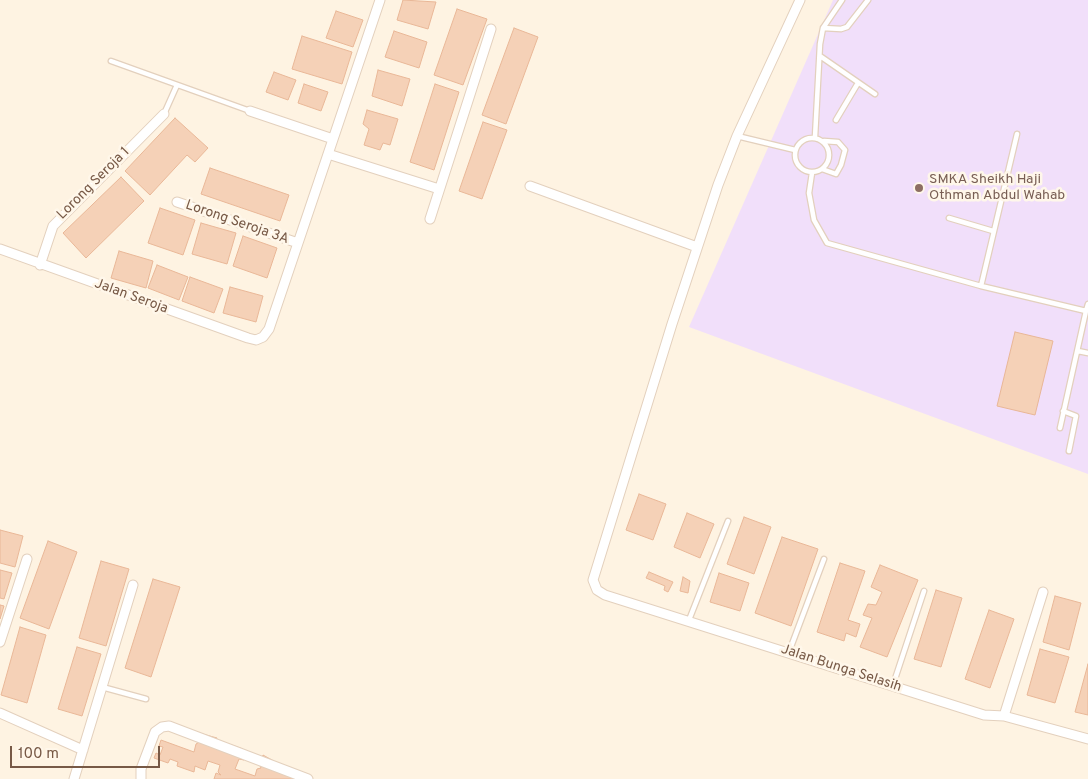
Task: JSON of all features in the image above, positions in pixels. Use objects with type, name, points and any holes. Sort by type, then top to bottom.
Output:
[{"type":"street","points":[[298,243],[380,0]]},
{"type":"street","points":[[530,186],[697,247],[737,136],[800,0]]},
{"type":"street","points":[[430,219],[491,29]]},
{"type":"street","points":[[250,111],[333,139]]},
{"type":"street","name":"Lorong Seroja 1","points":[[40,265],[53,226],[164,114]]},
{"type":"street","points":[[328,154],[439,189]]},
{"type":"street","name":"Lorong Seroja 3A","points":[[177,202],[298,243]]},
{"type":"street","name":"Jalan Seroja","points":[[0,249],[40,265],[256,340],[262,337],[269,329],[298,243]]},
{"type":"street","name":"Jalan Bunga Selasih","points":[[697,247],[593,580],[597,590],[604,595],[689,620],[984,715],[1004,716],[1088,739]]},
{"type":"street","points":[[0,642],[27,559]]},
{"type":"street","points":[[74,779],[133,585]]},
{"type":"street","points":[[1004,716],[1043,592]]},
{"type":"street","points":[[0,713],[82,750]]},
{"type":"street","points":[[141,779],[141,769],[155,732],[162,727],[169,726],[308,779]]},
{"type":"lane","points":[[816,137],[823,28],[842,0]]},
{"type":"lane","points":[[823,28],[841,29],[847,27],[868,0]]},
{"type":"lane","points":[[820,56],[875,94]]},
{"type":"lane","points":[[111,61],[250,111]]},
{"type":"lane","points":[[836,120],[858,83]]},
{"type":"lane","points":[[164,114],[177,86]]},
{"type":"lane","points":[[981,286],[1017,134]]},
{"type":"lane","points":[[737,136],[795,150]]},
{"type":"lane","points":[[822,169],[836,174],[841,165],[845,150],[838,142],[824,141],[816,137],[807,138],[799,142],[795,150],[795,158],[798,165],[804,171],[812,172],[822,169],[829,161],[830,150],[824,141]]},
{"type":"lane","points":[[812,172],[810,193],[814,220],[827,243],[981,286],[1086,311]]},
{"type":"lane","points":[[949,218],[994,230]]},
{"type":"lane","points":[[1060,428],[1088,304]]},
{"type":"lane","points":[[1078,351],[1088,353]]},
{"type":"lane","points":[[1063,411],[1076,416],[1069,451]]},
{"type":"lane","points":[[689,620],[728,521]]},
{"type":"lane","points":[[790,652],[824,558]]},
{"type":"lane","points":[[893,685],[924,591]]},
{"type":"lane","points":[[102,687],[146,699]]},
{"type":"shaded area","name":"SMKA Sheikh Haji Othman Abdul Wahab","points":[[833,0],[1088,0],[1088,474],[689,327]]},
{"type":"building","points":[[403,0],[436,2],[428,29],[397,20]]},
{"type":"building","points":[[457,9],[487,19],[463,85],[434,75]]},
{"type":"building","points":[[336,11],[363,20],[353,47],[326,38]]},
{"type":"building","points":[[514,28],[538,37],[506,124],[482,115]]},
{"type":"building","points":[[394,31],[427,42],[419,68],[385,57]]},
{"type":"building","points":[[302,36],[352,52],[342,84],[292,69]]},
{"type":"building","points":[[378,70],[410,79],[402,106],[372,96]]},
{"type":"building","points":[[274,72],[296,80],[288,100],[266,92]]},
{"type":"building","points":[[304,84],[328,92],[321,111],[298,103]]},
{"type":"building","points":[[435,84],[459,92],[434,170],[410,162]]},
{"type":"building","points":[[367,110],[398,119],[390,145],[383,143],[380,150],[364,145],[369,129],[363,124]]},
{"type":"building","points":[[175,118],[208,148],[195,162],[187,155],[150,195],[125,171]]},
{"type":"building","points":[[483,122],[507,130],[482,199],[459,191]]},
{"type":"building","points":[[210,168],[289,195],[280,221],[201,194]]},
{"type":"building","points":[[121,177],[144,201],[86,258],[63,233]]},
{"type":"building","points":[[160,208],[195,220],[183,255],[148,243]]},
{"type":"building","points":[[201,223],[236,233],[227,264],[192,254]]},
{"type":"building","points":[[243,236],[277,248],[267,278],[233,266]]},
{"type":"building","points":[[119,251],[153,261],[146,288],[111,278]]},
{"type":"building","points":[[157,265],[188,277],[179,300],[148,288]]},
{"type":"building","points":[[190,277],[223,289],[214,313],[182,301]]},
{"type":"building","points":[[230,287],[263,296],[256,322],[223,313]]},
{"type":"building","points":[[1015,332],[1053,341],[1035,415],[997,406]]},
{"type":"building","points":[[639,494],[666,504],[653,540],[626,530]]},
{"type":"building","points":[[687,513],[714,524],[700,558],[674,547]]},
{"type":"building","points":[[744,517],[771,527],[754,574],[727,564]]},
{"type":"building","points":[[0,530],[23,536],[15,567],[0,563]]},
{"type":"building","points":[[782,537],[818,549],[791,626],[755,613]]},
{"type":"building","points":[[48,541],[77,552],[49,629],[20,618]]},
{"type":"building","points":[[101,561],[129,569],[106,646],[79,638]]},
{"type":"building","points":[[840,563],[865,571],[848,620],[860,624],[856,637],[846,633],[844,641],[817,632]]},
{"type":"building","points":[[880,565],[918,580],[887,657],[860,647],[872,618],[863,615],[868,604],[876,605],[882,592],[871,587]]},
{"type":"building","points":[[0,570],[12,573],[4,599],[0,598]]},
{"type":"building","points":[[649,572],[673,582],[668,592],[664,590],[665,586],[646,578]]},
{"type":"building","points":[[719,573],[749,583],[740,611],[710,602]]},
{"type":"building","points":[[683,577],[690,581],[688,593],[680,591]]},
{"type":"building","points":[[153,579],[180,587],[151,677],[125,668]]},
{"type":"building","points":[[936,590],[962,598],[941,667],[914,659]]},
{"type":"building","points":[[1055,596],[1081,603],[1069,650],[1043,642]]},
{"type":"building","points":[[0,605],[4,606],[0,619]]},
{"type":"building","points":[[989,610],[1014,619],[990,688],[965,679]]},
{"type":"building","points":[[20,627],[46,635],[27,703],[1,695]]},
{"type":"building","points":[[77,647],[101,654],[82,716],[58,709]]},
{"type":"building","points":[[1040,649],[1069,657],[1055,703],[1027,695]]},
{"type":"building","points":[[1088,664],[1088,715],[1075,712]]},
{"type":"building","points":[[199,733],[217,738],[214,748],[221,750],[223,742],[243,749],[244,760],[239,759],[235,769],[255,776],[257,769],[261,768],[259,764],[263,755],[279,764],[281,774],[284,766],[303,779],[214,779],[216,773],[221,775],[218,772],[220,765],[208,761],[205,770],[195,766],[194,772],[177,766],[178,762],[170,759],[168,763],[154,758],[156,753],[160,755],[163,747],[159,746],[161,740],[194,752],[196,744],[201,741],[197,740]]},
{"type":"place","name":"SMKA Sheikh Haji Othman Abdul Wahab","points":[[919,188]]}]
